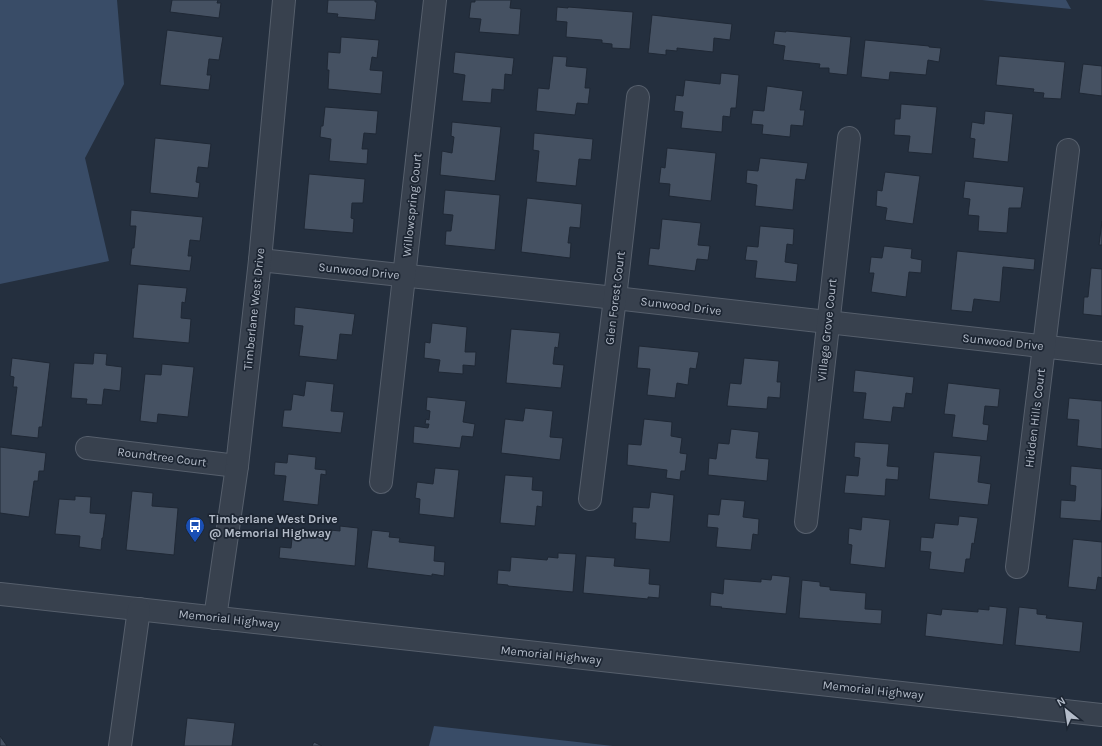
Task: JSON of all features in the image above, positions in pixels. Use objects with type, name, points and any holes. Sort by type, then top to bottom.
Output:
[{"type":"street","name":"Timberlane West Drive","points":[[215,618],[236,466],[260,260],[284,0]]},
{"type":"street","name":"Willowspring Court","points":[[381,482],[435,0]]},
{"type":"street","name":"Glen Forest Court","points":[[590,498],[638,97]]},
{"type":"street","name":"Village Grove Court","points":[[806,522],[849,138]]},
{"type":"street","name":"Hidden Hills Court","points":[[1017,567],[1068,150]]},
{"type":"street","name":"Sunwood Drive","points":[[260,260],[615,298],[1102,354]]},
{"type":"street","name":"Roundtree Court","points":[[87,448],[236,466]]},
{"type":"street","name":"Memorial Highway","points":[[0,594],[1102,715]]},
{"type":"street","points":[[120,746],[139,610]]},
{"type":"water","points":[[0,0],[117,0],[124,84],[85,158],[109,261],[0,284]]},
{"type":"water","points":[[982,0],[1066,0],[1071,9]]},
{"type":"water","points":[[434,726],[613,746],[429,746]]},
{"type":"building","points":[[172,0],[218,0],[217,3],[221,3],[219,18],[170,12]]},
{"type":"building","points":[[328,0],[375,0],[375,2],[377,2],[375,20],[337,17],[338,14],[327,13]]},
{"type":"building","points":[[475,0],[511,0],[510,8],[521,9],[519,35],[479,32],[481,19],[469,18],[471,2],[475,2]]},
{"type":"building","points":[[557,7],[633,12],[630,49],[612,48],[612,44],[602,43],[602,40],[566,37],[567,22],[556,21]]},
{"type":"building","points":[[652,15],[732,24],[730,40],[714,38],[713,52],[677,48],[677,51],[666,50],[666,55],[648,53]]},
{"type":"building","points":[[167,30],[223,37],[219,60],[209,59],[207,75],[211,75],[209,90],[160,85]]},
{"type":"building","points":[[775,31],[851,37],[847,75],[829,73],[829,68],[819,68],[820,64],[783,60],[785,46],[773,44]]},
{"type":"building","points":[[341,37],[379,40],[377,58],[372,57],[370,70],[383,71],[381,94],[328,89],[328,52],[340,53]]},
{"type":"building","points":[[865,40],[941,48],[939,62],[928,60],[926,75],[890,72],[889,80],[861,77]]},
{"type":"building","points":[[455,52],[514,58],[512,75],[505,74],[504,90],[492,89],[491,103],[462,101],[465,75],[453,73]]},
{"type":"building","points":[[553,56],[567,57],[566,66],[587,68],[585,88],[590,88],[588,104],[577,103],[575,115],[536,111],[538,88],[549,89]]},
{"type":"building","points":[[999,56],[1065,62],[1061,99],[1043,98],[1044,93],[1033,92],[1034,89],[996,85]]},
{"type":"building","points":[[1083,64],[1102,66],[1102,96],[1079,93]]},
{"type":"building","points":[[721,73],[739,75],[736,108],[731,108],[730,117],[723,116],[722,132],[681,128],[683,112],[674,111],[676,95],[683,96],[685,80],[720,84]]},
{"type":"building","points":[[767,86],[803,91],[800,110],[805,110],[803,126],[791,125],[790,137],[762,134],[763,125],[751,124],[753,110],[764,111]]},
{"type":"building","points":[[901,104],[937,107],[932,154],[908,152],[910,136],[894,135],[895,119],[900,119]]},
{"type":"building","points":[[325,107],[378,111],[376,134],[364,133],[362,149],[368,149],[367,164],[329,161],[331,139],[320,137]]},
{"type":"building","points":[[985,111],[1013,114],[1008,162],[973,158],[975,139],[970,138],[972,122],[984,124]]},
{"type":"building","points":[[452,122],[501,127],[495,181],[440,175],[442,151],[452,153],[454,137],[451,136]]},
{"type":"building","points":[[534,133],[593,139],[591,160],[579,159],[576,186],[536,182],[539,151],[533,150]]},
{"type":"building","points":[[155,138],[211,144],[208,168],[198,167],[196,182],[200,183],[198,198],[150,193]]},
{"type":"building","points":[[667,148],[716,153],[711,201],[669,196],[670,184],[659,183],[661,167],[665,168]]},
{"type":"building","points":[[760,158],[808,163],[805,180],[796,179],[793,210],[755,206],[757,185],[746,183],[747,170],[758,171]]},
{"type":"building","points":[[885,172],[920,176],[913,224],[885,220],[887,208],[876,206],[877,190],[882,191]]},
{"type":"building","points":[[309,174],[365,179],[363,203],[352,203],[351,218],[354,219],[353,233],[304,229]]},
{"type":"building","points":[[965,181],[1024,187],[1021,208],[1009,208],[1007,233],[978,231],[979,216],[968,215],[970,199],[963,198]]},
{"type":"building","points":[[445,190],[500,195],[495,250],[445,245],[446,231],[451,231],[453,215],[443,214]]},
{"type":"building","points":[[527,198],[582,204],[580,228],[570,227],[568,243],[571,243],[570,258],[521,252]]},
{"type":"building","points":[[131,210],[203,217],[200,241],[190,240],[188,256],[192,256],[190,271],[130,265],[132,248],[134,248],[136,226],[130,226]]},
{"type":"building","points":[[662,219],[701,223],[698,245],[710,246],[708,260],[697,259],[695,271],[648,265],[650,248],[659,249]]},
{"type":"building","points":[[1102,221],[1102,245],[1099,245]]},
{"type":"building","points":[[760,226],[794,229],[793,245],[787,244],[785,262],[798,264],[796,282],[755,278],[757,261],[745,260],[747,246],[758,247]]},
{"type":"building","points":[[884,246],[912,249],[911,258],[922,260],[921,273],[909,272],[906,297],[871,292],[874,273],[869,273],[871,257],[882,258]]},
{"type":"building","points":[[957,251],[1035,259],[1034,270],[1003,267],[1000,302],[974,299],[972,312],[951,310]]},
{"type":"building","points":[[1091,268],[1102,269],[1102,316],[1083,314],[1084,297],[1088,297]]},
{"type":"building","points":[[138,284],[187,288],[185,303],[182,302],[181,318],[191,319],[189,343],[133,338]]},
{"type":"building","points":[[295,307],[355,314],[352,335],[340,334],[337,360],[299,356],[303,326],[294,325]]},
{"type":"building","points":[[432,323],[467,327],[465,352],[476,352],[475,366],[463,365],[463,374],[438,372],[440,360],[424,358],[425,342],[430,343]]},
{"type":"building","points":[[511,329],[560,333],[558,348],[555,347],[553,364],[564,365],[561,388],[506,383]]},
{"type":"building","points":[[639,346],[699,352],[696,369],[690,368],[688,385],[677,383],[675,398],[647,395],[650,369],[637,368]]},
{"type":"building","points":[[94,353],[107,354],[106,365],[122,367],[120,391],[104,389],[102,405],[86,404],[87,399],[71,398],[74,363],[93,364]]},
{"type":"building","points":[[12,358],[50,363],[42,427],[39,427],[38,438],[11,435],[17,387],[13,387],[14,377],[10,376]]},
{"type":"building","points":[[744,358],[779,361],[777,382],[781,382],[780,398],[768,397],[767,409],[727,406],[730,383],[741,384]]},
{"type":"building","points":[[162,364],[194,367],[188,417],[158,414],[157,423],[140,421],[145,374],[161,375]]},
{"type":"building","points":[[855,370],[914,377],[912,394],[906,393],[904,408],[893,407],[891,422],[863,419],[866,393],[853,392]]},
{"type":"building","points":[[306,381],[334,384],[331,411],[344,412],[341,433],[282,427],[284,410],[291,410],[293,394],[304,396]]},
{"type":"building","points":[[948,383],[1000,389],[998,407],[985,406],[983,424],[989,425],[987,441],[952,437],[955,415],[944,414]]},
{"type":"building","points":[[427,397],[466,401],[463,422],[475,424],[473,437],[462,436],[460,448],[413,443],[414,426],[428,428],[429,424],[425,424],[426,419],[429,420],[430,411],[426,410]]},
{"type":"building","points":[[1069,398],[1102,401],[1102,449],[1077,446],[1079,420],[1067,419]]},
{"type":"building","points":[[525,408],[553,411],[550,437],[563,438],[560,460],[501,453],[505,419],[523,421]]},
{"type":"building","points":[[644,419],[672,422],[671,436],[682,438],[680,453],[687,454],[685,471],[681,471],[680,480],[666,478],[667,470],[627,465],[628,444],[641,445]]},
{"type":"building","points":[[731,429],[759,432],[756,458],[769,459],[767,481],[708,475],[709,458],[716,459],[718,443],[729,444]]},
{"type":"building","points":[[855,442],[889,444],[887,466],[899,467],[898,480],[886,479],[885,496],[844,493],[846,475],[858,476],[860,458],[854,457]]},
{"type":"building","points":[[0,447],[46,453],[44,471],[39,471],[38,481],[34,481],[29,517],[0,513]]},
{"type":"building","points":[[934,452],[981,456],[978,482],[991,484],[988,505],[929,499]]},
{"type":"building","points":[[288,454],[316,457],[315,469],[326,470],[326,475],[321,474],[318,505],[283,501],[286,476],[274,475],[275,462],[287,463]]},
{"type":"building","points":[[1071,466],[1102,469],[1101,521],[1060,518],[1061,500],[1075,501],[1076,486],[1070,485]]},
{"type":"building","points":[[435,468],[459,470],[454,518],[419,514],[420,499],[415,498],[417,482],[433,484]]},
{"type":"building","points":[[505,475],[533,477],[532,490],[543,491],[542,507],[537,506],[535,526],[500,523]]},
{"type":"building","points":[[132,491],[153,493],[152,506],[178,508],[174,555],[126,550]]},
{"type":"building","points":[[651,492],[674,495],[670,542],[635,539],[636,523],[632,523],[633,507],[649,508]]},
{"type":"building","points":[[75,496],[91,497],[90,513],[106,514],[101,550],[79,547],[80,536],[55,534],[59,499],[75,500]]},
{"type":"building","points":[[721,499],[745,501],[743,517],[759,519],[758,535],[753,534],[751,550],[716,547],[718,528],[707,527],[708,514],[719,515]]},
{"type":"building","points":[[959,516],[978,518],[974,544],[972,543],[970,559],[966,559],[964,573],[929,569],[931,552],[920,551],[921,537],[933,538],[935,523],[958,525]]},
{"type":"building","points":[[862,517],[890,520],[885,568],[850,564],[852,545],[848,544],[849,528],[861,530]]},
{"type":"building","points":[[340,526],[358,528],[355,566],[279,558],[280,547],[291,548],[293,530],[330,533],[330,530],[340,531]]},
{"type":"building","points":[[372,530],[390,532],[389,537],[400,538],[399,542],[435,546],[434,561],[445,562],[444,576],[432,574],[432,576],[367,568]]},
{"type":"building","points":[[1073,539],[1102,542],[1102,578],[1098,577],[1096,590],[1068,587]]},
{"type":"building","points":[[558,553],[576,554],[573,592],[497,584],[498,570],[510,571],[511,557],[547,560],[548,557],[558,558]]},
{"type":"building","points":[[586,556],[615,558],[614,566],[650,569],[649,584],[660,585],[659,598],[648,597],[648,599],[583,593]]},
{"type":"building","points":[[772,575],[790,577],[786,614],[710,606],[711,592],[723,594],[724,579],[761,582],[761,579],[771,580]]},
{"type":"building","points":[[802,580],[820,582],[820,586],[830,587],[830,590],[866,593],[865,609],[882,610],[881,624],[799,618]]},
{"type":"building","points":[[989,606],[1007,608],[1003,645],[925,636],[927,613],[941,615],[942,609],[978,612],[978,609],[989,610]]},
{"type":"building","points":[[1019,607],[1037,609],[1037,614],[1047,615],[1046,618],[1083,622],[1080,652],[1015,645]]},
{"type":"building","points":[[187,718],[235,723],[232,746],[184,746]]},
{"type":"building","points":[[0,736],[7,746],[0,746]]},
{"type":"building","points":[[314,742],[322,746],[312,746]]},
{"type":"place","name":"Timberlane West Drive @ Memorial Highway","points":[[195,543]]}]
